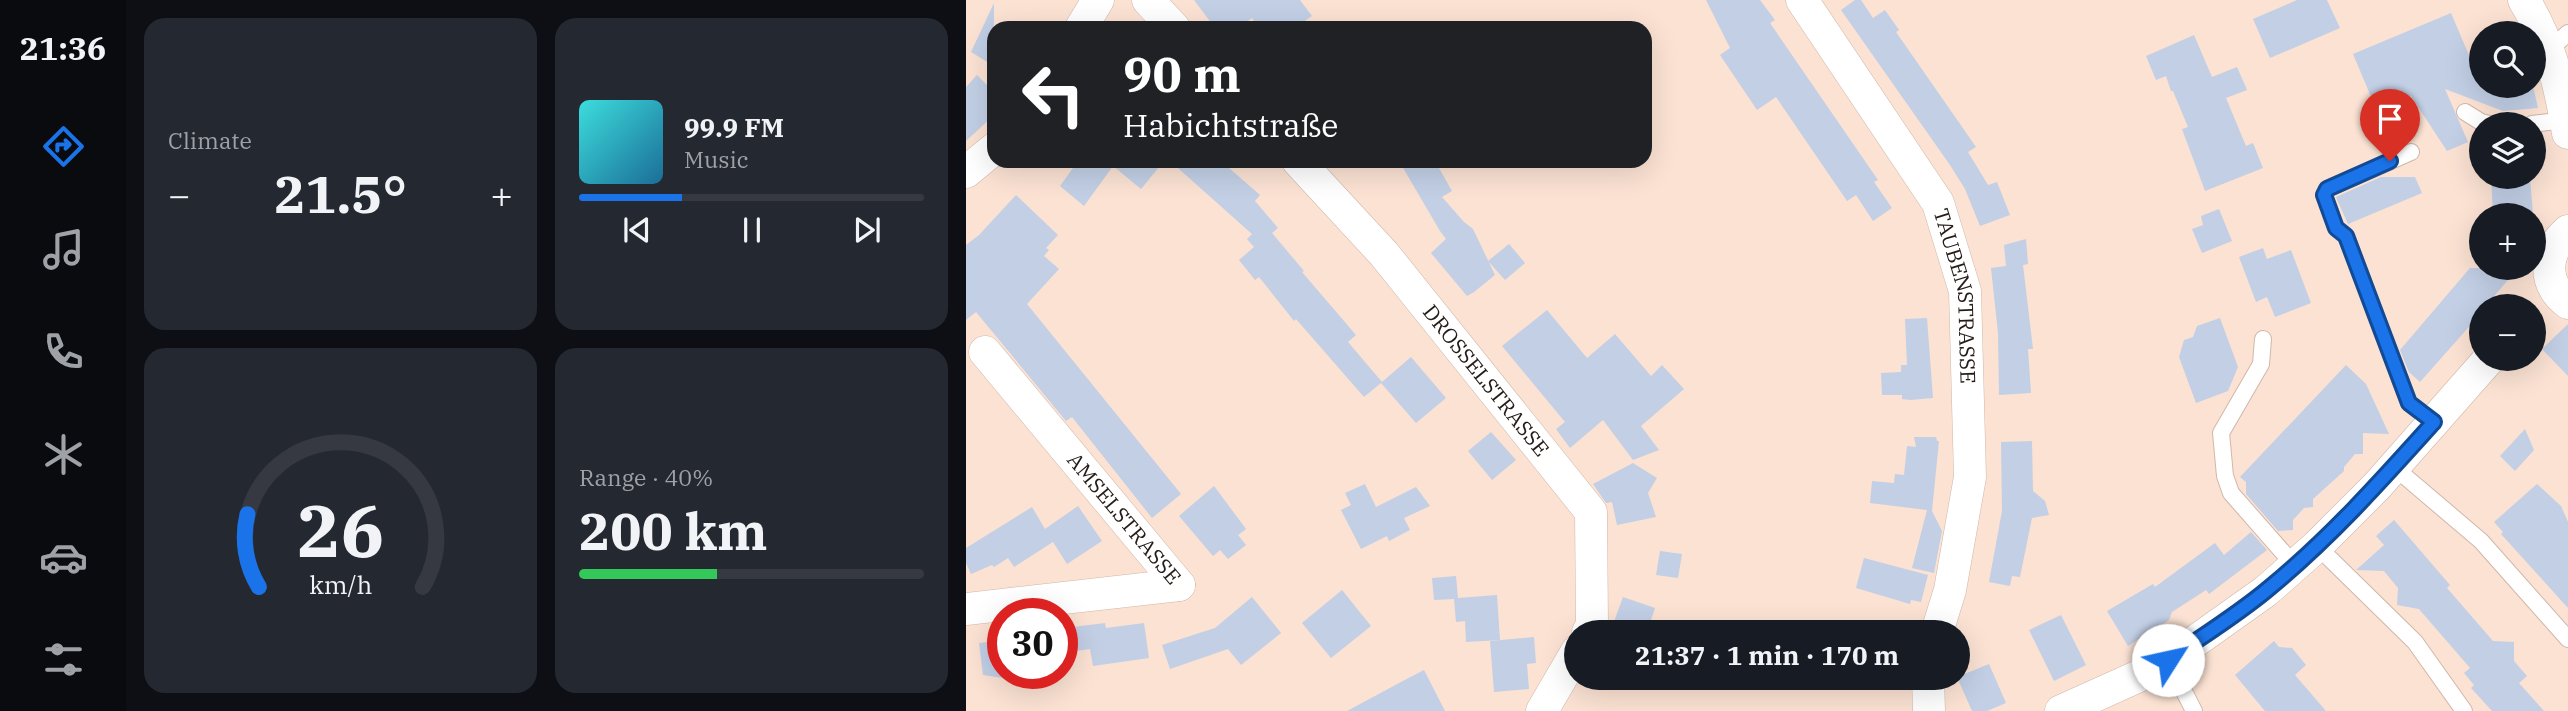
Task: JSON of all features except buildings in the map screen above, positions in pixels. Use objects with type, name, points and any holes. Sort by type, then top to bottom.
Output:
[{"type":"street","points":[[1085,21],[1098,0]]},
{"type":"street","points":[[1148,0],[1168,21]]},
{"type":"street","name":"TAUBENSTRASSE","points":[[1801,0],[1938,203],[1965,291],[1970,477],[1950,590],[1941,620]]},
{"type":"street","points":[[2524,0],[2559,41],[2558,77],[2567,127]]},
{"type":"street","points":[[966,172],[987,155]]},
{"type":"street","name":"DROSSELSTRASSE","points":[[1304,168],[1384,254],[1591,512],[1592,620]]},
{"type":"street","points":[[2552,300],[2549,268],[2551,253],[2558,240],[2568,231]]},
{"type":"street","name":"AMSELSTRASSE","points":[[966,609],[1179,586],[985,352]]},
{"type":"street","points":[[2061,711],[2159,667],[2266,591],[2306,556],[2394,467],[2479,371]]},
{"type":"street","points":[[1542,711],[1564,673]]},
{"type":"street","points":[[1928,690],[1929,711]]},
{"type":"lane","points":[[2465,112],[2469,114]]},
{"type":"lane","points":[[2546,125],[2567,127]]},
{"type":"lane","points":[[2411,152],[2327,189],[2324,195],[2336,228],[2346,236],[2409,403],[2434,422]]},
{"type":"lane","points":[[2263,339],[2261,364],[2221,433],[2225,477],[2231,493],[2415,642],[2464,711]]},
{"type":"lane","points":[[2394,467],[2481,541],[2568,639]]},
{"type":"lane","points":[[2168,660],[2194,711]]},
{"type":"route","points":[[2168,660],[2266,591],[2295,566],[2377,486],[2434,422],[2409,403],[2346,236],[2336,228],[2324,195],[2327,189],[2390,161]]}]
